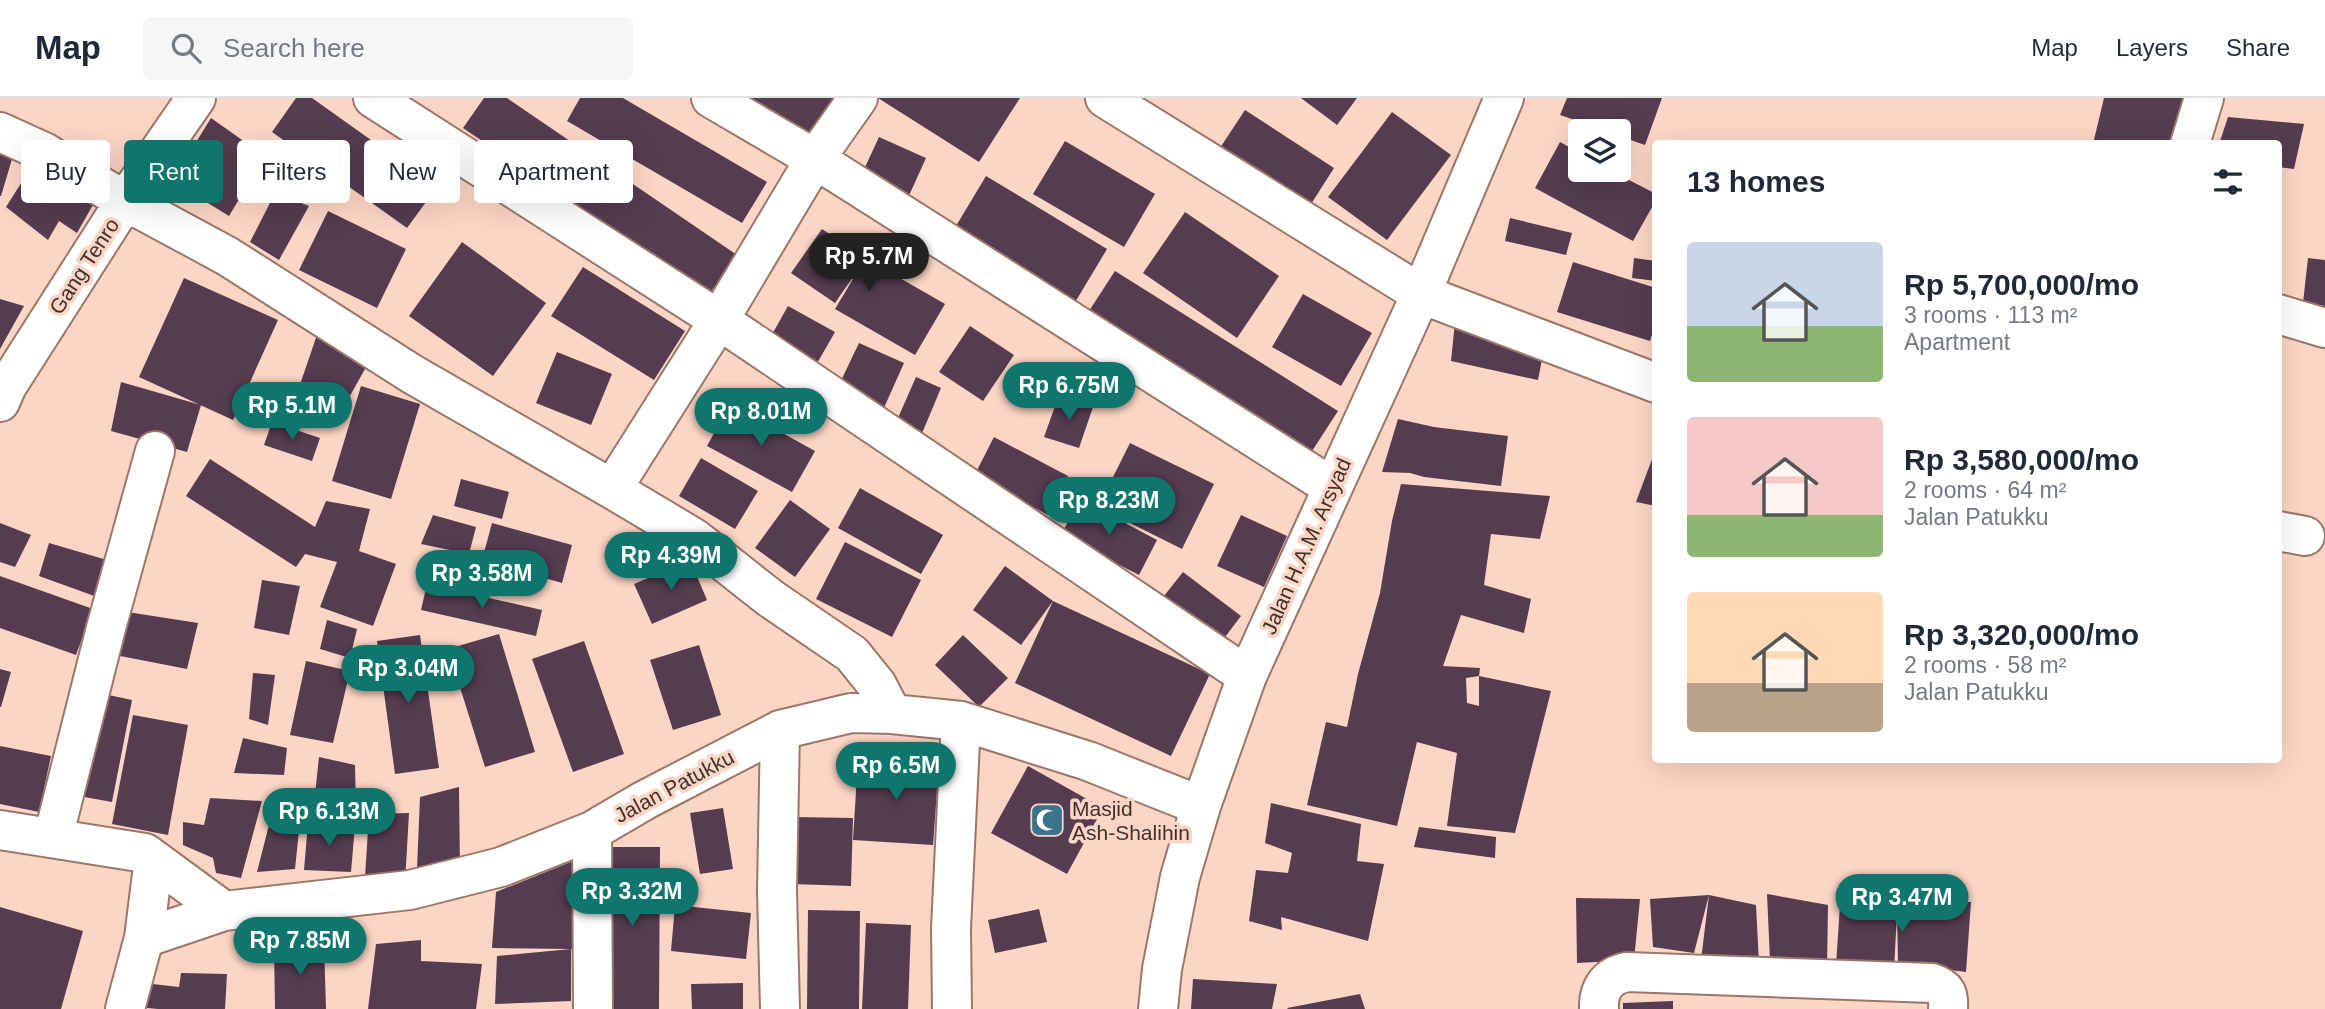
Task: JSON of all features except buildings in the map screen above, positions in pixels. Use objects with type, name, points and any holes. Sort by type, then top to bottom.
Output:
[{"type":"main road","name":"Gang Tenro","points":[[167,140],[196,98]]},
{"type":"main road","points":[[373,98],[719,320],[1247,676]]},
{"type":"main road","points":[[711,98],[815,159],[1332,487]]},
{"type":"main road","points":[[612,489],[719,320],[815,159],[858,98]]},
{"type":"main road","points":[[1105,98],[1421,294],[1652,381]]},
{"type":"main road","points":[[2191,140],[2204,98]]},
{"type":"main road","name":"Jalan H.A.M. Arsyad","points":[[1158,1009],[1162,969],[1180,877],[1200,806],[1247,676],[1421,294],[1497,101]]},
{"type":"main road","points":[[0,132],[44,152],[124,200]]},
{"type":"main road","name":"Gang Tenro","points":[[2,391],[124,203]]},
{"type":"main road","points":[[129,203],[227,256],[412,374],[694,538],[770,598],[852,654],[877,685],[892,714]]},
{"type":"main road","points":[[2282,315],[2325,328]]},
{"type":"main road","points":[[53,838],[106,628],[155,451]]},
{"type":"main road","name":"Jalan Patukku","points":[[144,938],[224,911],[410,890],[501,867],[592,831],[645,800],[780,730],[851,713],[961,721],[1088,761],[1200,806]]},
{"type":"main road","points":[[952,1009],[951,928],[961,721]]},
{"type":"main road","points":[[780,730],[777,891],[780,1009]]},
{"type":"main road","points":[[0,830],[145,853],[224,911]]},
{"type":"main road","points":[[592,831],[593,1009]]},
{"type":"main road","points":[[125,1009],[144,938],[153,866],[150,858]]},
{"type":"main road","points":[[1599,1009],[1598,1000],[1605,983],[1615,974],[1627,972],[1932,983],[1943,987],[1948,993],[1948,1009]]},
{"type":"place","name":"Masjid Ash-Shalihin","points":[[1047,820]]}]
